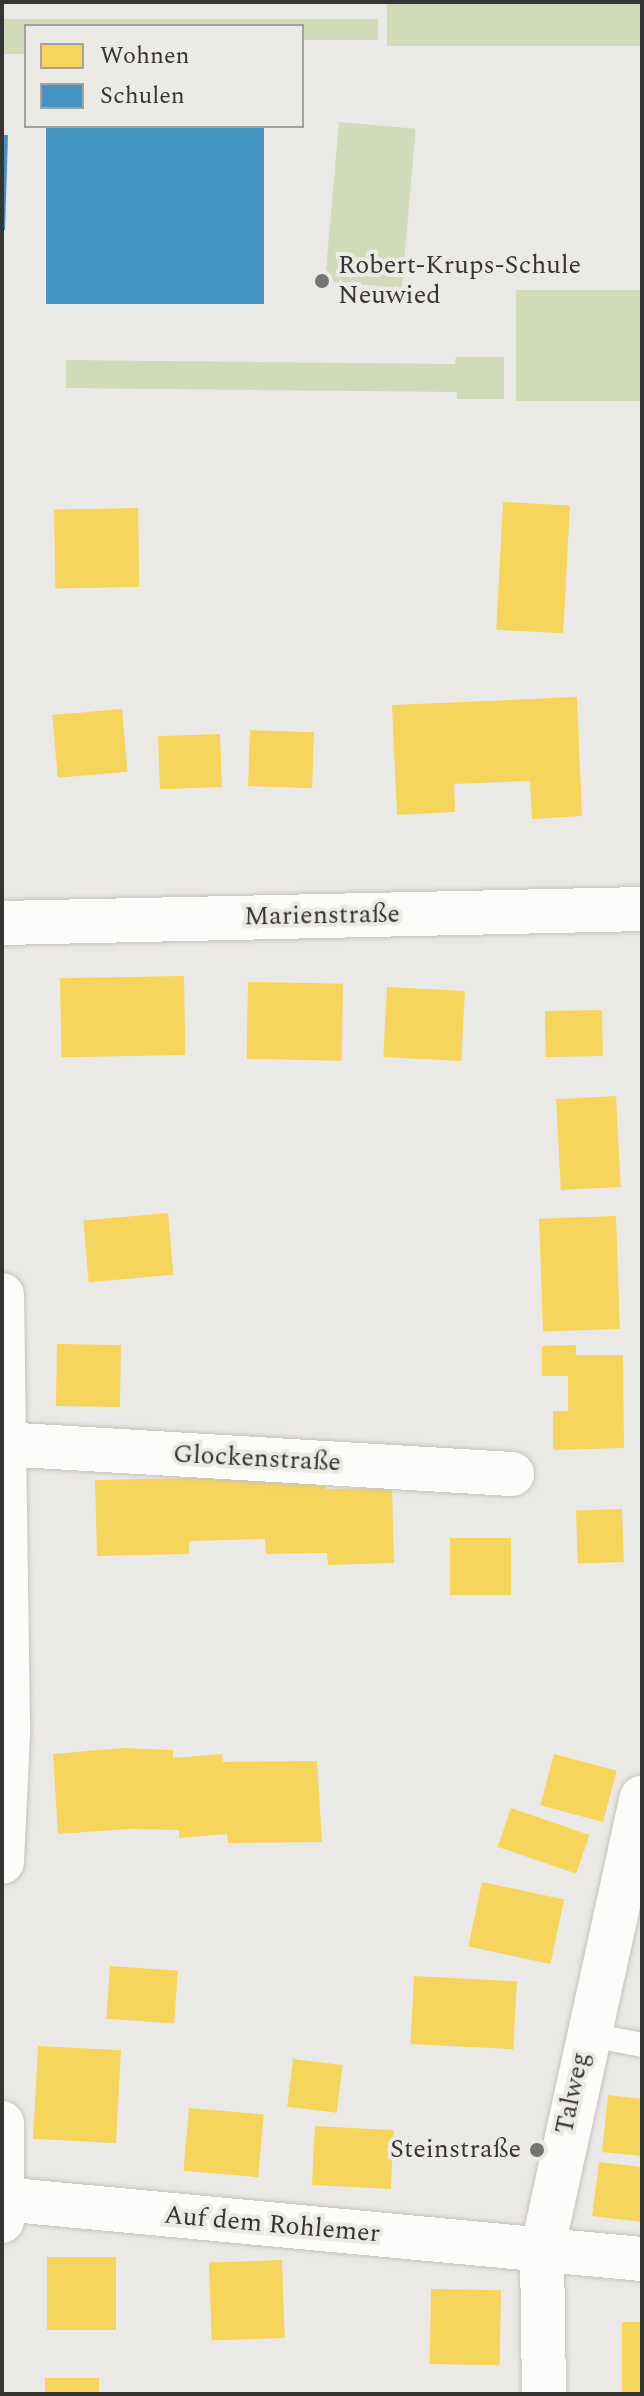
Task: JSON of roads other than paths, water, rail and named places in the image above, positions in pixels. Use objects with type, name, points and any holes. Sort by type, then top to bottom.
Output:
[{"type":"street","name":"Marienstraße","points":[[2,923],[642,909]]},
{"type":"street","points":[[2,1295],[2,1862]]},
{"type":"street","name":"Glockenstraße","points":[[3,1444],[512,1474]]},
{"type":"street","name":"Talweg","points":[[544,2394],[542,2251],[586,2034],[636,1855],[642,1798]]},
{"type":"street","points":[[2,2123],[3,2207]]},
{"type":"street","name":"Auf dem Rohlemer","points":[[3,2207],[542,2251]]},
{"type":"street","points":[[542,2251],[642,2259]]},
{"type":"lane","points":[[586,2034],[642,2045]]},
{"type":"place","name":"Robert-Krups-Schule Neuwied","points":[[322,281]]},
{"type":"place","name":"Steinstraße","points":[[537,2150]]}]
